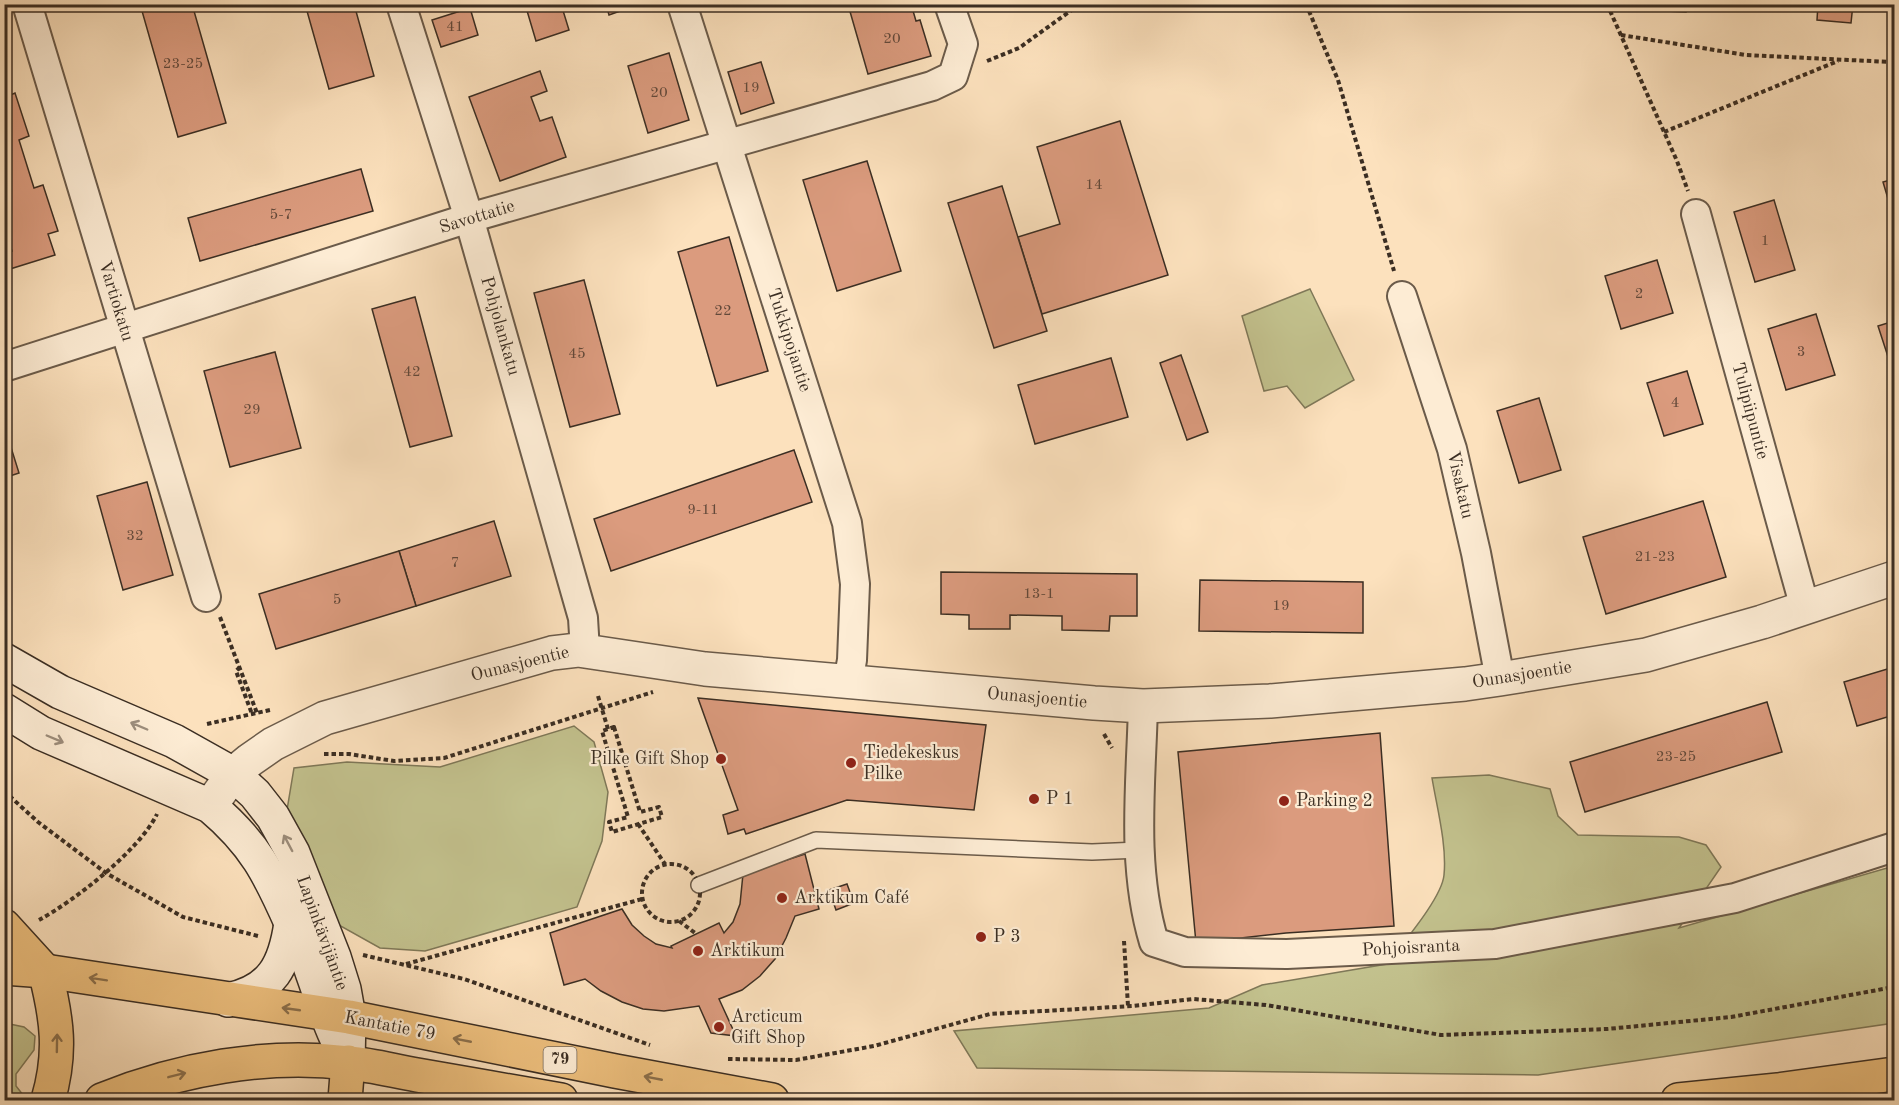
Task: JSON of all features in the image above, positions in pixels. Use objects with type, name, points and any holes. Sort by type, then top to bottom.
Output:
[{"type":"main road","points":[[8,931],[45,970],[55,1010],[58,1042],[55,1077],[48,1101]]},
{"type":"main road","name":"Kantatie 79","points":[[4,968],[45,970],[337,1015],[772,1101]]},
{"type":"main road","name":"79","points":[[102,1101],[147,1084],[204,1069],[281,1060],[348,1062],[561,1101]]},
{"type":"main road","points":[[345,1101],[348,1062]]},
{"type":"main road","points":[[1678,1101],[1894,1074]]},
{"type":"main road","points":[[1723,1101],[1778,1090]]},
{"type":"street","name":"Vartiokatu","points":[[27,4],[206,597]]},
{"type":"street","name":"Pohjolankatu","points":[[401,4],[469,218],[583,618],[585,651]]},
{"type":"street","name":"Tukkipojantie","points":[[682,4],[847,523],[855,584],[852,660],[848,682]]},
{"type":"street","points":[[949,4],[963,44],[953,76]]},
{"type":"street","name":"Savottatie","points":[[4,367],[469,218],[932,86],[953,76]]},
{"type":"street","name":"Tulipiipuntie","points":[[1696,214],[1805,608]]},
{"type":"street","name":"Visakatu","points":[[1402,296],[1452,449],[1476,553],[1500,679]]},
{"type":"street","name":"Ounasjoentie","points":[[210,806],[233,774],[273,744],[325,718],[552,653],[578,650],[705,669],[1143,706],[1270,701],[1465,684],[1646,655],[1805,608],[1894,578]]},
{"type":"street","name":"Lapinkävijäntie","points":[[4,660],[60,692],[174,741],[233,774],[255,794],[273,817],[293,853],[334,957],[344,989],[337,1015]]},
{"type":"street","name":"Pohjoisranta","points":[[1143,706],[1139,850],[1145,913],[1154,942],[1185,952],[1287,954],[1495,944],[1735,898],[1894,848]]},
{"type":"street","name":"Lapinkävijäntie","points":[[4,710],[41,733],[210,806],[233,825],[250,845],[278,891],[278,930],[311,969],[337,1015],[348,1062]]},
{"type":"street","points":[[228,1000],[253,993],[269,981],[281,963],[289,940],[278,930]]},
{"type":"lane","points":[[699,885],[816,840],[1092,852],[1139,850]]},
{"type":"path","points":[[953,76],[1019,48],[1080,4]]},
{"type":"path","points":[[1306,4],[1338,80],[1402,296]]},
{"type":"path","points":[[1606,4],[1664,132],[1696,214]]},
{"type":"path","points":[[1621,35],[1746,56],[1894,64]]},
{"type":"path","points":[[1664,132],[1842,60]]},
{"type":"path","points":[[206,597],[217,610],[240,666],[236,671],[255,713]]},
{"type":"path","points":[[322,754],[349,754],[394,761],[444,758],[657,691]]},
{"type":"path","points":[[598,696],[608,729]]},
{"type":"path","points":[[198,727],[274,709]]},
{"type":"path","points":[[614,727],[640,812],[658,807],[662,817],[612,832],[609,822],[628,817],[602,731],[608,729],[614,727]]},
{"type":"path","points":[[4,791],[38,822],[106,873],[183,917],[278,930]]},
{"type":"path","points":[[638,824],[665,864]]},
{"type":"path","points":[[8,931],[45,917],[106,873],[152,826]]},
{"type":"path","points":[[665,864],[687,869],[699,885],[699,901],[695,910],[678,921],[664,921],[654,917],[646,909],[642,900],[642,888],[648,876],[655,868],[665,864]]},
{"type":"path","points":[[404,965],[642,900]]},
{"type":"path","points":[[678,921],[695,933]]},
{"type":"path","points":[[354,953],[464,979],[656,1047]]},
{"type":"path","points":[[717,1059],[796,1060],[874,1046],[990,1014],[1132,1006],[1193,999],[1266,1005],[1441,1035],[1607,1029],[1731,1017],[1894,987]]},
{"type":"shaded area","points":[[1310,289],[1354,380],[1305,408],[1287,386],[1264,391],[1242,316]]},
{"type":"shaded area","points":[[574,726],[594,742],[608,792],[602,841],[577,907],[425,951],[380,948],[337,924],[287,810],[294,768],[347,762],[440,767]]},
{"type":"shaded area","points":[[1489,775],[1550,789],[1558,816],[1578,835],[1679,837],[1706,845],[1721,867],[1679,928],[1894,866],[1894,1023],[1538,1075],[977,1068],[954,1031],[1209,1008],[1262,985],[1387,964],[1429,908],[1442,885],[1445,863],[1443,839],[1432,778]]},
{"type":"shaded area","points":[[5,1023],[24,1027],[35,1036],[34,1050],[16,1074],[16,1086],[27,1100],[5,1100]]},
{"type":"building","points":[[140,4],[192,4],[226,123],[178,137]]},
{"type":"building","points":[[305,4],[354,4],[374,76],[329,89]]},
{"type":"building","points":[[525,4],[561,4],[569,30],[536,41]]},
{"type":"building","points":[[606,4],[640,4],[609,15]]},
{"type":"building","points":[[855,4],[911,4],[916,21],[920,20],[931,56],[868,74],[849,8],[855,7]]},
{"type":"building","points":[[1643,4],[1686,4],[1686,12],[1642,10]]},
{"type":"building","points":[[1818,4],[1853,4],[1851,23],[1817,20]]},
{"type":"building","points":[[470,8],[478,35],[441,47],[432,20]]},
{"type":"building","points":[[669,53],[689,120],[648,133],[628,66]]},
{"type":"building","points":[[761,62],[774,103],[741,114],[728,72]]},
{"type":"building","points":[[540,71],[547,91],[531,97],[540,121],[552,117],[566,157],[500,181],[469,97]]},
{"type":"building","points":[[4,93],[6,97],[15,93],[29,136],[19,140],[34,188],[43,185],[58,231],[48,234],[55,255],[10,269],[5,254],[12,251],[7,236],[4,237]]},
{"type":"building","points":[[1120,121],[1168,275],[1042,314],[1018,237],[1060,224],[1037,147]]},
{"type":"building","points":[[867,161],[901,271],[837,291],[803,180]]},
{"type":"building","points":[[361,169],[373,211],[200,261],[188,218]]},
{"type":"building","points":[[1894,179],[1894,219],[1883,182]]},
{"type":"building","points":[[1002,186],[1047,331],[994,348],[948,203]]},
{"type":"building","points":[[1774,200],[1795,270],[1755,282],[1734,212]]},
{"type":"building","points":[[729,237],[768,371],[717,386],[678,252]]},
{"type":"building","points":[[1657,260],[1673,313],[1621,329],[1605,276]]},
{"type":"building","points":[[584,280],[620,414],[570,427],[534,293]]},
{"type":"building","points":[[415,297],[452,436],[410,447],[372,309]]},
{"type":"building","points":[[1816,314],[1835,375],[1786,390],[1768,329]]},
{"type":"building","points":[[1894,321],[1894,371],[1893,372],[1878,326]]},
{"type":"building","points":[[275,352],[301,448],[230,467],[204,371]]},
{"type":"building","points":[[1181,355],[1208,432],[1187,440],[1160,363]]},
{"type":"building","points":[[1111,358],[1128,417],[1035,444],[1018,385]]},
{"type":"building","points":[[1687,371],[1703,424],[1664,436],[1647,383]]},
{"type":"building","points":[[1539,398],[1561,470],[1519,483],[1497,411]]},
{"type":"building","points":[[4,425],[19,473],[4,478]]},
{"type":"building","points":[[794,450],[812,502],[611,571],[594,519]]},
{"type":"building","points":[[147,482],[173,575],[123,590],[97,496]]},
{"type":"building","points":[[1703,501],[1726,577],[1606,614],[1583,537]]},
{"type":"building","points":[[494,521],[511,576],[416,606],[399,551]]},
{"type":"building","points":[[399,551],[416,606],[276,649],[259,594]]},
{"type":"building","points":[[941,572],[1137,574],[1137,616],[1110,616],[1109,631],[1062,630],[1062,616],[1010,615],[1010,629],[969,629],[969,615],[941,614]]},
{"type":"building","points":[[1200,580],[1363,582],[1363,633],[1199,631]]},
{"type":"building","points":[[1894,667],[1894,715],[1857,726],[1844,682]]},
{"type":"building","name":"Tiedekeskus Pilke","points":[[698,698],[986,725],[974,810],[847,800],[746,834],[744,829],[728,834],[723,815],[738,810]]},
{"type":"building","points":[[1767,702],[1782,752],[1585,812],[1570,762]]},
{"type":"building","name":"Parking 2","points":[[1380,733],[1394,926],[1286,933],[1196,943],[1178,752]]},
{"type":"building","points":[[805,854],[819,909],[795,916],[775,959],[760,976],[742,990],[719,999],[736,1036],[711,1033],[699,1006],[664,1011],[643,1009],[622,1002],[585,979],[564,985],[550,933],[622,909],[632,925],[644,936],[656,944],[672,948],[671,946],[719,923],[724,933],[733,922],[740,904],[743,874]]},
{"type":"building","points":[[847,884],[854,903],[836,910],[829,890]]},
{"type":"place","name":"Pilke Gift Shop","points":[[721,759]]},
{"type":"place","name":"Tiedekeskus Pilke","points":[[851,763]]},
{"type":"place","name":"P 1","points":[[1034,799]]},
{"type":"place","name":"Parking 2","points":[[1284,801]]},
{"type":"place","name":"Arktikum Café","points":[[782,898]]},
{"type":"place","name":"P 3","points":[[981,937]]},
{"type":"place","name":"Arktikum","points":[[698,951]]},
{"type":"place","name":"Arcticum Gift Shop","points":[[719,1027]]}]
